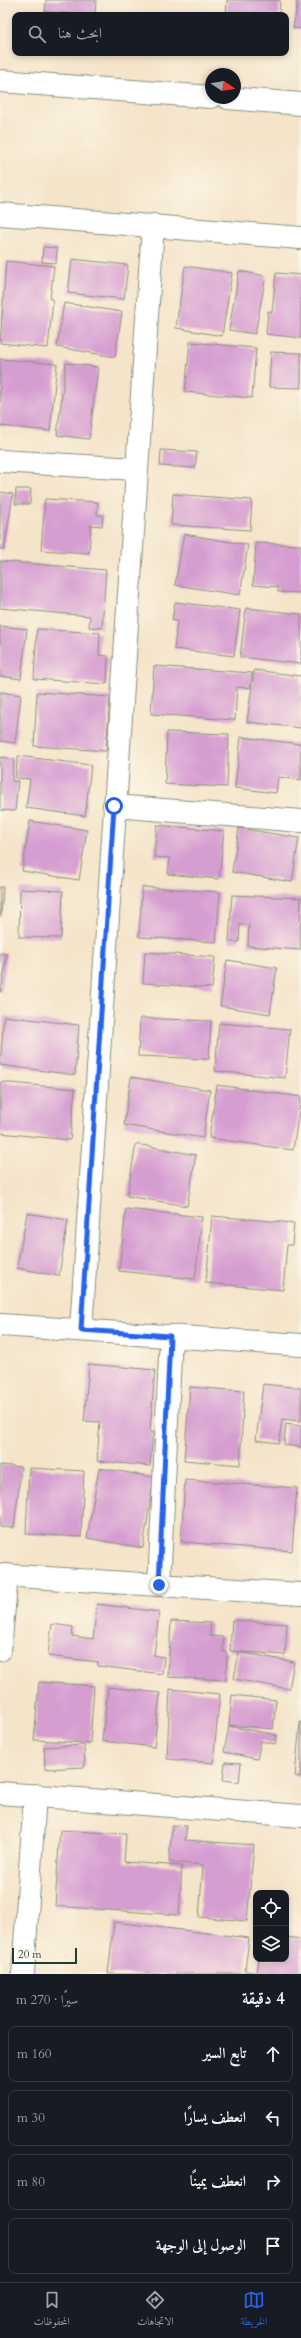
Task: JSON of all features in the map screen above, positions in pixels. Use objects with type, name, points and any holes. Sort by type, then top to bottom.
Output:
[{"type":"street","points":[[0,80],[205,97]]},
{"type":"street","points":[[241,99],[301,104]]},
{"type":"street","points":[[0,214],[301,238]]},
{"type":"street","points":[[81,1330],[153,225]]},
{"type":"street","points":[[0,461],[136,469]]},
{"type":"street","points":[[114,806],[301,821]]},
{"type":"street","points":[[0,1325],[301,1345]]},
{"type":"street","points":[[159,1585],[170,1336]]},
{"type":"street","points":[[0,1650],[3,1575],[301,1594]]},
{"type":"street","points":[[0,1793],[301,1816]]},
{"type":"street","points":[[23,1974],[35,1796]]},
{"type":"building","points":[[46,0],[96,0],[95,12],[45,12]]},
{"type":"building","points":[[227,0],[280,0],[279,12],[226,12]]},
{"type":"building","points":[[298,0],[301,0],[301,29],[293,28]]},
{"type":"building","points":[[43,247],[57,248],[56,263],[42,262]]},
{"type":"building","points":[[72,259],[128,265],[124,299],[68,293]]},
{"type":"building","points":[[6,261],[54,266],[50,299],[53,300],[48,348],[0,343]]},
{"type":"building","points":[[185,266],[232,273],[222,336],[176,328]]},
{"type":"building","points":[[239,271],[266,276],[255,334],[229,330]]},
{"type":"building","points":[[276,273],[301,275],[301,338],[266,334],[268,311],[272,312]]},
{"type":"building","points":[[64,303],[122,312],[115,357],[57,347]]},
{"type":"building","points":[[190,342],[256,348],[252,398],[185,392]]},
{"type":"building","points":[[271,352],[301,353],[301,388],[269,387]]},
{"type":"building","points":[[0,359],[57,364],[50,431],[0,426]]},
{"type":"building","points":[[66,363],[98,367],[89,439],[57,435]]},
{"type":"building","points":[[161,450],[197,452],[195,468],[160,466]]},
{"type":"building","points":[[16,489],[31,489],[30,504],[15,504]]},
{"type":"building","points":[[0,492],[13,494],[4,550],[0,549]]},
{"type":"building","points":[[173,494],[252,500],[250,530],[171,525]]},
{"type":"building","points":[[45,499],[98,502],[97,515],[103,515],[102,526],[91,525],[89,553],[41,550]]},
{"type":"building","points":[[184,534],[248,545],[240,595],[175,585]]},
{"type":"building","points":[[256,543],[301,545],[301,593],[278,592],[278,587],[253,585]]},
{"type":"building","points":[[0,561],[106,570],[102,628],[89,627],[90,616],[0,608]]},
{"type":"building","points":[[175,602],[240,610],[234,656],[174,649],[177,621],[172,620]]},
{"type":"building","points":[[246,608],[301,614],[301,664],[240,657]]},
{"type":"building","points":[[0,626],[27,629],[21,679],[0,676]]},
{"type":"building","points":[[37,629],[100,633],[99,655],[108,656],[107,684],[34,679]]},
{"type":"building","points":[[154,666],[252,673],[250,688],[237,687],[235,720],[151,714]]},
{"type":"building","points":[[254,670],[301,676],[301,728],[247,722]]},
{"type":"building","points":[[0,692],[21,695],[15,743],[0,741]]},
{"type":"building","points":[[37,692],[110,697],[106,751],[34,746]]},
{"type":"building","points":[[167,732],[229,734],[227,787],[165,784]]},
{"type":"building","points":[[241,737],[301,744],[301,780],[278,777],[276,793],[235,788]]},
{"type":"building","points":[[18,756],[91,765],[85,816],[26,808],[30,779],[15,778]]},
{"type":"building","points":[[0,757],[14,759],[12,781],[18,781],[15,811],[0,810]]},
{"type":"building","points":[[30,821],[87,830],[79,880],[22,871]]},
{"type":"building","points":[[157,825],[224,831],[219,879],[168,874],[170,858],[154,857]]},
{"type":"building","points":[[239,828],[299,838],[292,882],[232,872]]},
{"type":"building","points":[[0,887],[3,887],[1,916],[0,916]]},
{"type":"building","points":[[142,887],[220,892],[216,942],[139,937]]},
{"type":"building","points":[[20,889],[63,891],[61,938],[19,937]]},
{"type":"building","points":[[232,895],[301,898],[300,950],[248,946],[249,925],[240,924],[239,942],[229,942]]},
{"type":"building","points":[[145,952],[215,957],[212,988],[143,983]]},
{"type":"building","points":[[0,953],[7,954],[1,992],[0,992]]},
{"type":"building","points":[[227,960],[277,968],[270,1014],[220,1006]]},
{"type":"building","points":[[4,1016],[79,1025],[75,1075],[0,1065]]},
{"type":"building","points":[[140,1018],[211,1021],[209,1059],[138,1056]]},
{"type":"building","points":[[219,1023],[290,1029],[285,1078],[215,1071]]},
{"type":"building","points":[[131,1077],[210,1090],[203,1138],[124,1125]]},
{"type":"building","points":[[0,1082],[75,1089],[70,1140],[0,1133]]},
{"type":"building","points":[[217,1085],[301,1097],[293,1150],[209,1138]]},
{"type":"building","points":[[136,1144],[196,1155],[187,1206],[127,1196]]},
{"type":"building","points":[[126,1209],[202,1217],[195,1279],[119,1271]]},
{"type":"building","points":[[27,1213],[68,1220],[59,1276],[17,1268]]},
{"type":"building","points":[[212,1216],[294,1223],[292,1245],[287,1245],[283,1290],[206,1283]]},
{"type":"building","points":[[89,1364],[155,1370],[150,1432],[153,1432],[150,1466],[97,1461],[100,1422],[84,1421]]},
{"type":"building","points":[[263,1384],[301,1388],[301,1421],[282,1419],[279,1443],[256,1440]]},
{"type":"building","points":[[190,1387],[244,1391],[240,1465],[184,1460]]},
{"type":"building","points":[[286,1424],[301,1426],[301,1447],[284,1445]]},
{"type":"building","points":[[0,1465],[21,1467],[14,1528],[0,1527]]},
{"type":"building","points":[[29,1468],[84,1471],[81,1537],[26,1534]]},
{"type":"building","points":[[99,1468],[154,1477],[143,1548],[87,1538]]},
{"type":"building","points":[[185,1480],[297,1488],[292,1551],[181,1542]]},
{"type":"building","points":[[97,1604],[159,1612],[154,1655],[164,1657],[162,1674],[98,1666],[98,1662],[48,1656],[52,1624],[73,1627],[72,1636],[93,1639]]},
{"type":"building","points":[[232,1620],[287,1624],[285,1655],[230,1651]]},
{"type":"building","points":[[171,1621],[211,1623],[210,1636],[223,1637],[223,1652],[227,1652],[226,1680],[168,1677]]},
{"type":"building","points":[[239,1652],[294,1662],[289,1689],[234,1679]]},
{"type":"building","points":[[39,1682],[94,1686],[90,1743],[34,1740]]},
{"type":"building","points":[[108,1687],[160,1693],[154,1747],[102,1741]]},
{"type":"building","points":[[170,1689],[220,1694],[213,1763],[167,1759]]},
{"type":"building","points":[[232,1695],[276,1700],[273,1729],[229,1725]]},
{"type":"building","points":[[301,1722],[301,1777],[295,1776]]},
{"type":"building","points":[[229,1726],[277,1735],[275,1744],[261,1741],[257,1759],[224,1752]]},
{"type":"building","points":[[84,1745],[85,1767],[45,1769],[44,1747]]},
{"type":"building","points":[[225,1762],[241,1763],[239,1782],[223,1780]]},
{"type":"building","points":[[172,1825],[187,1826],[185,1840],[254,1845],[247,1921],[199,1917],[203,1865],[169,1862]]},
{"type":"building","points":[[60,1830],[126,1834],[124,1862],[182,1866],[179,1915],[55,1906]]},
{"type":"building","points":[[114,1922],[249,1938],[245,1971],[253,1972],[252,1974],[108,1974]]},
{"type":"building","points":[[289,1937],[301,1939],[301,1974],[257,1974],[259,1962],[289,1962]]},
{"type":"route","points":[[114,806],[81,1330],[170,1336],[159,1585]]}]
